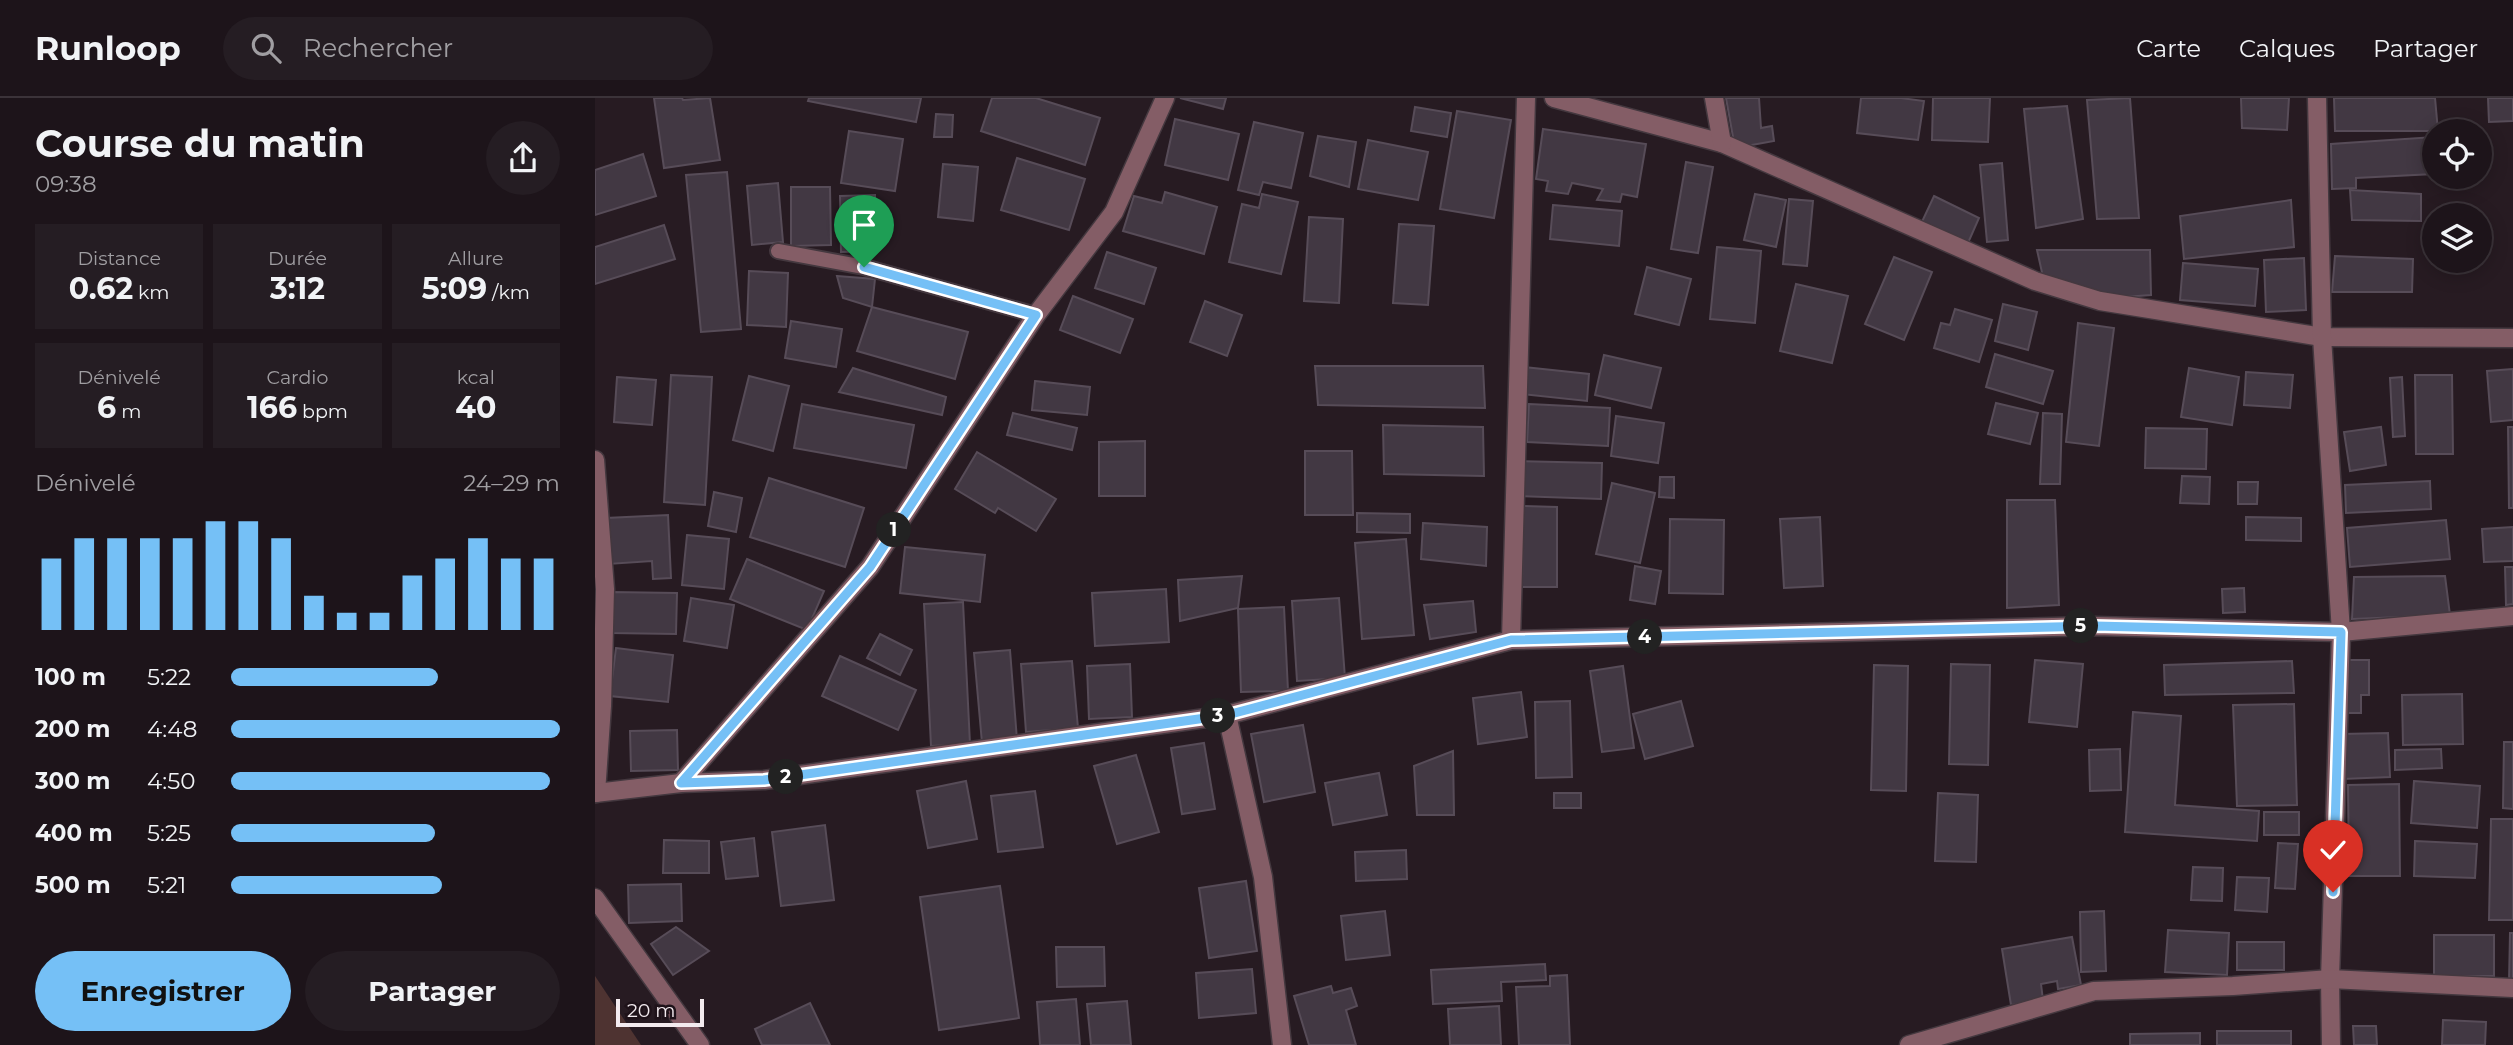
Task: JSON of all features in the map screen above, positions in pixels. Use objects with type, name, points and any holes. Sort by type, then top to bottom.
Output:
[{"type":"street","points":[[681,783],[870,567],[1036,315],[1114,212],[1165,98]]},
{"type":"street","points":[[1511,640],[1526,98]]},
{"type":"street","points":[[1553,98],[1722,143],[2035,281],[2100,301],[2322,337],[2513,338]]},
{"type":"street","points":[[1714,98],[1722,143]]},
{"type":"street","points":[[2317,98],[2322,337],[2341,632],[2330,979],[2331,1045]]},
{"type":"street","points":[[595,460],[605,589],[602,706],[595,793],[681,783],[764,780],[1227,715],[1511,640],[2095,626],[2341,632],[2513,616]]},
{"type":"street","points":[[1227,715],[1263,877],[1282,1045]]},
{"type":"street","points":[[595,898],[699,1045]]},
{"type":"street","points":[[1909,1045],[2094,991],[2330,979],[2513,988]]},
{"type":"lane","points":[[778,251],[864,267],[1036,315]]},
{"type":"shaded area","points":[[595,976],[641,1045],[595,1045]]},
{"type":"building","points":[[654,98],[710,98],[720,160],[664,168]]},
{"type":"building","points":[[809,98],[921,98],[916,122],[808,101]]},
{"type":"building","points":[[992,98],[1036,98],[1100,118],[1085,165],[981,131]]},
{"type":"building","points":[[1180,98],[1226,98],[1223,109]]},
{"type":"building","points":[[1726,98],[1759,98],[1761,128],[1772,126],[1774,141],[1735,148]]},
{"type":"building","points":[[1861,98],[1924,101],[1918,140],[1857,133]]},
{"type":"building","points":[[1933,98],[1990,98],[1988,142],[1932,140]]},
{"type":"building","points":[[2130,98],[2139,218],[2097,219],[2087,100]]},
{"type":"building","points":[[2241,98],[2289,98],[2287,130],[2242,128]]},
{"type":"building","points":[[2334,98],[2435,98],[2437,119],[2422,119],[2422,131],[2335,131]]},
{"type":"building","points":[[2488,98],[2513,98],[2513,121],[2492,122],[2492,119],[2489,119]]},
{"type":"building","points":[[2067,106],[2083,219],[2036,228],[2024,109]]},
{"type":"building","points":[[1415,107],[1451,113],[1447,137],[1411,131]]},
{"type":"building","points":[[1457,111],[1511,120],[1494,218],[1440,209]]},
{"type":"building","points":[[936,114],[953,115],[952,137],[934,137]]},
{"type":"building","points":[[1175,119],[1239,134],[1228,180],[1165,165]]},
{"type":"building","points":[[1254,122],[1303,133],[1291,188],[1263,182],[1259,195],[1238,190]]},
{"type":"building","points":[[1543,129],[1646,144],[1637,197],[1622,194],[1620,202],[1597,200],[1603,189],[1572,183],[1568,194],[1546,191],[1548,181],[1536,179]]},
{"type":"building","points":[[849,131],[903,139],[895,191],[841,183]]},
{"type":"building","points":[[1318,136],[1356,142],[1349,187],[1310,176]]},
{"type":"building","points":[[2422,138],[2422,175],[2356,178],[2356,188],[2332,189],[2331,144]]},
{"type":"building","points":[[1368,140],[1428,152],[1418,200],[1358,189]]},
{"type":"building","points":[[643,154],[656,196],[595,215],[595,170]]},
{"type":"building","points":[[1017,158],[1085,179],[1069,230],[1001,210]]},
{"type":"building","points":[[1686,162],[1713,167],[1698,253],[1671,249]]},
{"type":"building","points":[[2002,163],[2008,240],[1987,242],[1980,165]]},
{"type":"building","points":[[943,164],[978,167],[973,221],[938,217]]},
{"type":"building","points":[[727,172],[741,329],[701,332],[686,175]]},
{"type":"building","points":[[778,183],[783,242],[752,245],[747,186]]},
{"type":"building","points":[[791,187],[830,187],[831,245],[791,246]]},
{"type":"building","points":[[2350,190],[2421,194],[2421,221],[2352,220]]},
{"type":"building","points":[[1165,192],[1217,207],[1204,254],[1123,231],[1134,196],[1162,203]]},
{"type":"building","points":[[1262,194],[1298,202],[1281,274],[1229,262],[1242,204],[1259,208]]},
{"type":"building","points":[[1755,194],[1786,200],[1776,247],[1744,240]]},
{"type":"building","points":[[875,195],[876,251],[841,252],[840,196]]},
{"type":"building","points":[[1934,196],[1979,218],[1968,243],[1920,226]]},
{"type":"building","points":[[1789,199],[1813,201],[1807,266],[1783,264]]},
{"type":"building","points":[[2291,200],[2294,247],[2184,259],[2180,216]]},
{"type":"building","points":[[1553,205],[1622,211],[1619,246],[1550,239]]},
{"type":"building","points":[[1309,217],[1343,219],[1339,303],[1304,301]]},
{"type":"building","points":[[1399,224],[1434,226],[1428,305],[1393,303]]},
{"type":"building","points":[[664,225],[675,259],[595,284],[595,247]]},
{"type":"building","points":[[1717,247],[1761,251],[1755,323],[1710,319]]},
{"type":"building","points":[[2037,250],[2150,250],[2151,295],[2110,298],[2043,277]]},
{"type":"building","points":[[1107,252],[1156,268],[1144,304],[1095,288]]},
{"type":"building","points":[[2335,256],[2413,259],[2412,292],[2332,292]]},
{"type":"building","points":[[1894,257],[1932,272],[1904,340],[1865,324]]},
{"type":"building","points":[[2304,258],[2306,310],[2266,312],[2264,260]]},
{"type":"building","points":[[2183,263],[2258,269],[2255,306],[2180,300]]},
{"type":"building","points":[[1647,267],[1691,279],[1679,325],[1635,314]]},
{"type":"building","points":[[749,271],[788,273],[786,327],[747,325]]},
{"type":"building","points":[[837,276],[875,279],[872,307],[843,298]]},
{"type":"building","points":[[1796,284],[1848,296],[1832,363],[1780,351]]},
{"type":"building","points":[[1073,296],[1133,319],[1120,353],[1060,330]]},
{"type":"building","points":[[1205,301],[1242,315],[1227,356],[1190,342]]},
{"type":"building","points":[[2003,304],[2037,312],[2028,350],[1995,341]]},
{"type":"building","points":[[872,307],[968,332],[955,379],[857,351]]},
{"type":"building","points":[[1955,309],[1992,320],[1979,362],[1934,348],[1941,323],[1950,325]]},
{"type":"building","points":[[791,321],[842,329],[836,367],[785,358]]},
{"type":"building","points":[[2078,323],[2114,328],[2099,446],[2066,442]]},
{"type":"building","points":[[1995,354],[2053,371],[2043,404],[1986,387]]},
{"type":"building","points":[[1604,355],[1661,368],[1651,408],[1595,395]]},
{"type":"building","points":[[1315,366],[1483,366],[1485,408],[1318,405]]},
{"type":"building","points":[[1524,367],[1589,374],[1587,401],[1521,394]]},
{"type":"building","points":[[853,368],[946,397],[942,415],[839,392]]},
{"type":"building","points":[[2189,368],[2239,377],[2232,425],[2181,417]]},
{"type":"building","points":[[2513,369],[2513,420],[2491,422],[2487,371]]},
{"type":"building","points":[[2246,372],[2293,375],[2290,408],[2244,405]]},
{"type":"building","points":[[671,375],[712,377],[705,505],[664,502]]},
{"type":"building","points":[[2415,375],[2452,375],[2453,454],[2416,454]]},
{"type":"building","points":[[749,376],[789,386],[773,451],[733,440]]},
{"type":"building","points":[[617,377],[656,380],[652,425],[614,422]]},
{"type":"building","points":[[2402,377],[2405,436],[2393,437],[2390,378]]},
{"type":"building","points":[[1035,381],[1090,387],[1087,415],[1032,410]]},
{"type":"building","points":[[1996,403],[2038,413],[2030,444],[1988,434]]},
{"type":"building","points":[[802,404],[914,425],[906,468],[794,448]]},
{"type":"building","points":[[1529,404],[1610,408],[1608,446],[1527,442]]},
{"type":"building","points":[[1013,413],[1077,428],[1072,450],[1007,435]]},
{"type":"building","points":[[2043,413],[2062,414],[2060,484],[2040,484]]},
{"type":"building","points":[[1616,416],[1664,423],[1658,463],[1611,456]]},
{"type":"building","points":[[1383,425],[1483,427],[1484,476],[1384,474]]},
{"type":"building","points":[[2381,427],[2386,465],[2350,471],[2344,432]]},
{"type":"building","points":[[2508,427],[2513,427],[2513,508],[2509,508]]},
{"type":"building","points":[[2146,428],[2207,429],[2206,469],[2145,468]]},
{"type":"building","points":[[1145,441],[1145,496],[1099,496],[1099,442]]},
{"type":"building","points":[[1305,451],[1352,451],[1353,515],[1305,515]]},
{"type":"building","points":[[977,452],[1056,499],[1036,531],[998,508],[995,513],[955,489]]},
{"type":"building","points":[[1517,461],[1602,463],[1601,499],[1516,496]]},
{"type":"building","points":[[2182,476],[2210,477],[2209,504],[2180,503]]},
{"type":"building","points":[[1660,477],[1674,477],[1674,498],[1659,497]]},
{"type":"building","points":[[769,478],[864,508],[845,567],[750,537]]},
{"type":"building","points":[[2430,481],[2431,509],[2346,513],[2345,485]]},
{"type":"building","points":[[2238,482],[2258,482],[2257,504],[2238,504]]},
{"type":"building","points":[[1612,483],[1655,493],[1640,563],[1596,554]]},
{"type":"building","points":[[714,492],[742,498],[736,532],[708,526]]},
{"type":"building","points":[[2007,500],[2055,500],[2059,605],[2007,608]]},
{"type":"building","points":[[1523,506],[1557,507],[1557,587],[1522,587]]},
{"type":"building","points":[[1357,513],[1410,514],[1410,533],[1357,532]]},
{"type":"building","points":[[668,515],[671,578],[653,579],[652,561],[608,564],[606,518]]},
{"type":"building","points":[[1820,517],[1823,586],[1784,588],[1780,519]]},
{"type":"building","points":[[2246,517],[2301,518],[2301,541],[2246,540]]},
{"type":"building","points":[[1670,519],[1724,520],[1723,594],[1669,593]]},
{"type":"building","points":[[2446,520],[2450,559],[2350,567],[2347,528]]},
{"type":"building","points":[[1423,523],[1487,527],[1486,566],[1421,559]]},
{"type":"building","points":[[2513,527],[2513,561],[2484,562],[2482,529]]},
{"type":"building","points":[[687,535],[729,539],[724,589],[682,585]]},
{"type":"building","points":[[1406,539],[1414,635],[1362,639],[1355,543]]},
{"type":"building","points":[[905,547],[985,555],[980,602],[900,593]]},
{"type":"building","points":[[747,559],[824,591],[807,630],[730,599]]},
{"type":"building","points":[[1635,566],[1661,571],[1655,604],[1630,600]]},
{"type":"building","points":[[2505,567],[2513,567],[2513,604],[2506,605]]},
{"type":"building","points":[[1242,576],[1238,608],[1180,621],[1178,580]]},
{"type":"building","points":[[2445,576],[2450,615],[2352,619],[2354,577]]},
{"type":"building","points":[[2244,588],[2245,612],[2223,613],[2222,589]]},
{"type":"building","points":[[1166,589],[1169,642],[1095,646],[1092,593]]},
{"type":"building","points":[[611,592],[677,593],[676,634],[611,633]]},
{"type":"building","points":[[691,598],[734,605],[727,648],[684,641]]},
{"type":"building","points":[[1339,598],[1345,678],[1297,681],[1292,601]]},
{"type":"building","points":[[1473,601],[1476,632],[1430,639],[1424,605]]},
{"type":"building","points":[[963,602],[970,744],[931,746],[924,604]]},
{"type":"building","points":[[1284,607],[1288,691],[1241,692],[1238,609]]},
{"type":"building","points":[[880,634],[912,650],[900,675],[867,658]]},
{"type":"building","points":[[616,648],[673,655],[668,702],[610,696]]},
{"type":"building","points":[[1010,650],[1017,740],[982,743],[974,653]]},
{"type":"building","points":[[840,656],[916,690],[898,730],[822,696]]},
{"type":"building","points":[[2035,660],[2083,664],[2077,727],[2029,722]]},
{"type":"building","points":[[2344,660],[2369,660],[2369,695],[2361,695],[2361,713],[2344,713]]},
{"type":"building","points":[[1072,661],[1078,728],[1026,732],[1021,664]]},
{"type":"building","points":[[2292,661],[2294,693],[2165,695],[2164,665]]},
{"type":"building","points":[[1130,664],[1132,717],[1089,719],[1087,666]]},
{"type":"building","points":[[1951,664],[1990,665],[1988,765],[1949,764]]},
{"type":"building","points":[[1874,665],[1908,666],[1906,791],[1871,790]]},
{"type":"building","points":[[1623,666],[1634,748],[1602,752],[1590,671]]},
{"type":"building","points":[[1521,692],[1527,737],[1478,744],[1473,698]]},
{"type":"building","points":[[2462,694],[2463,744],[2403,745],[2402,695]]},
{"type":"building","points":[[1570,701],[1572,777],[1536,778],[1535,702]]},
{"type":"building","points":[[1681,701],[1693,746],[1645,759],[1633,714]]},
{"type":"building","points":[[2294,704],[2297,805],[2237,806],[2233,705]]},
{"type":"building","points":[[2133,712],[2181,716],[2175,805],[2259,811],[2257,841],[2125,832]]},
{"type":"building","points":[[1303,725],[1315,792],[1264,802],[1251,734]]},
{"type":"building","points":[[677,730],[678,770],[631,771],[630,731]]},
{"type":"building","points":[[2388,733],[2390,777],[2343,779],[2341,734]]},
{"type":"building","points":[[2504,742],[2513,742],[2513,809],[2503,808]]},
{"type":"building","points":[[1204,743],[1215,809],[1182,814],[1171,748]]},
{"type":"building","points":[[2120,749],[2121,790],[2090,791],[2089,750]]},
{"type":"building","points":[[2441,749],[2442,768],[2395,770],[2395,750]]},
{"type":"building","points":[[1453,751],[1454,815],[1417,815],[1414,766]]},
{"type":"building","points":[[1136,755],[1159,832],[1117,844],[1094,766]]},
{"type":"building","points":[[1379,773],[1387,815],[1333,825],[1325,783]]},
{"type":"building","points":[[966,781],[977,839],[928,848],[917,791]]},
{"type":"building","points":[[2414,781],[2480,786],[2477,828],[2411,823]]},
{"type":"building","points":[[2399,784],[2400,876],[2349,876],[2348,785]]},
{"type":"building","points":[[1035,791],[1043,847],[998,852],[991,796]]},
{"type":"building","points":[[1554,793],[1581,793],[1581,808],[1554,808]]},
{"type":"building","points":[[1938,793],[1978,795],[1976,862],[1935,861]]},
{"type":"building","points":[[2264,812],[2299,812],[2299,835],[2264,835]]},
{"type":"building","points":[[2491,819],[2513,819],[2513,920],[2489,920]]},
{"type":"building","points":[[825,825],[834,900],[781,906],[772,832]]},
{"type":"building","points":[[754,838],[758,876],[726,879],[721,842]]},
{"type":"building","points":[[664,840],[709,841],[709,873],[663,873]]},
{"type":"building","points":[[2415,841],[2477,844],[2475,878],[2414,876]]},
{"type":"building","points":[[2278,843],[2298,844],[2295,889],[2275,888]]},
{"type":"building","points":[[1406,850],[1407,879],[1356,881],[1355,852]]},
{"type":"building","points":[[2193,867],[2223,868],[2222,901],[2191,900]]},
{"type":"building","points":[[2237,877],[2269,878],[2267,912],[2235,910]]},
{"type":"building","points":[[1246,881],[1257,951],[1209,958],[1199,888]]},
{"type":"building","points":[[681,884],[682,921],[629,923],[628,885]]},
{"type":"building","points":[[1000,886],[1019,1018],[939,1030],[920,897]]},
{"type":"building","points":[[1385,911],[1390,955],[1346,960],[1341,916]]},
{"type":"building","points":[[2104,911],[2106,971],[2081,972],[2080,912]]},
{"type":"building","points":[[676,927],[709,951],[673,975],[651,944]]},
{"type":"building","points":[[2168,930],[2229,933],[2227,975],[2165,972]]},
{"type":"building","points":[[2510,933],[2513,933],[2513,982],[2509,982]]},
{"type":"building","points":[[2434,935],[2494,935],[2494,976],[2434,976]]},
{"type":"building","points":[[2072,937],[2081,985],[2058,989],[2057,981],[2041,984],[2043,1000],[2011,1005],[2002,949]]},
{"type":"building","points":[[2237,942],[2284,942],[2284,970],[2237,970]]},
{"type":"building","points":[[1056,947],[1104,947],[1105,986],[1057,987]]},
{"type":"building","points":[[1545,964],[1546,980],[1501,982],[1502,1001],[1433,1004],[1431,970]]},
{"type":"building","points":[[1252,969],[1256,1013],[1199,1018],[1196,973]]},
{"type":"building","points":[[1567,975],[1570,1045],[1519,1045],[1516,987],[1550,986],[1550,976]]},
{"type":"building","points":[[1331,986],[1333,993],[1351,988],[1357,1006],[1346,1010],[1356,1045],[1309,1045],[1294,996]]},
{"type":"building","points":[[1076,999],[1080,1045],[1040,1045],[1037,1002]]},
{"type":"building","points":[[1127,1001],[1131,1045],[1091,1045],[1087,1004]]},
{"type":"building","points":[[810,1003],[830,1045],[762,1045],[755,1029]]},
{"type":"building","points":[[1499,1006],[1501,1045],[1450,1045],[1448,1009]]},
{"type":"building","points":[[2443,1020],[2486,1022],[2485,1045],[2442,1045]]},
{"type":"building","points":[[2353,1026],[2376,1026],[2377,1045],[2354,1045]]},
{"type":"building","points":[[2217,1031],[2291,1031],[2291,1045],[2217,1045]]},
{"type":"building","points":[[2200,1033],[2200,1045],[2130,1045],[2130,1034]]},
{"type":"route","points":[[864,267],[1036,315],[870,567],[681,783],[764,780],[1227,715],[1511,640],[2095,626],[2341,632],[2333,892]]}]
